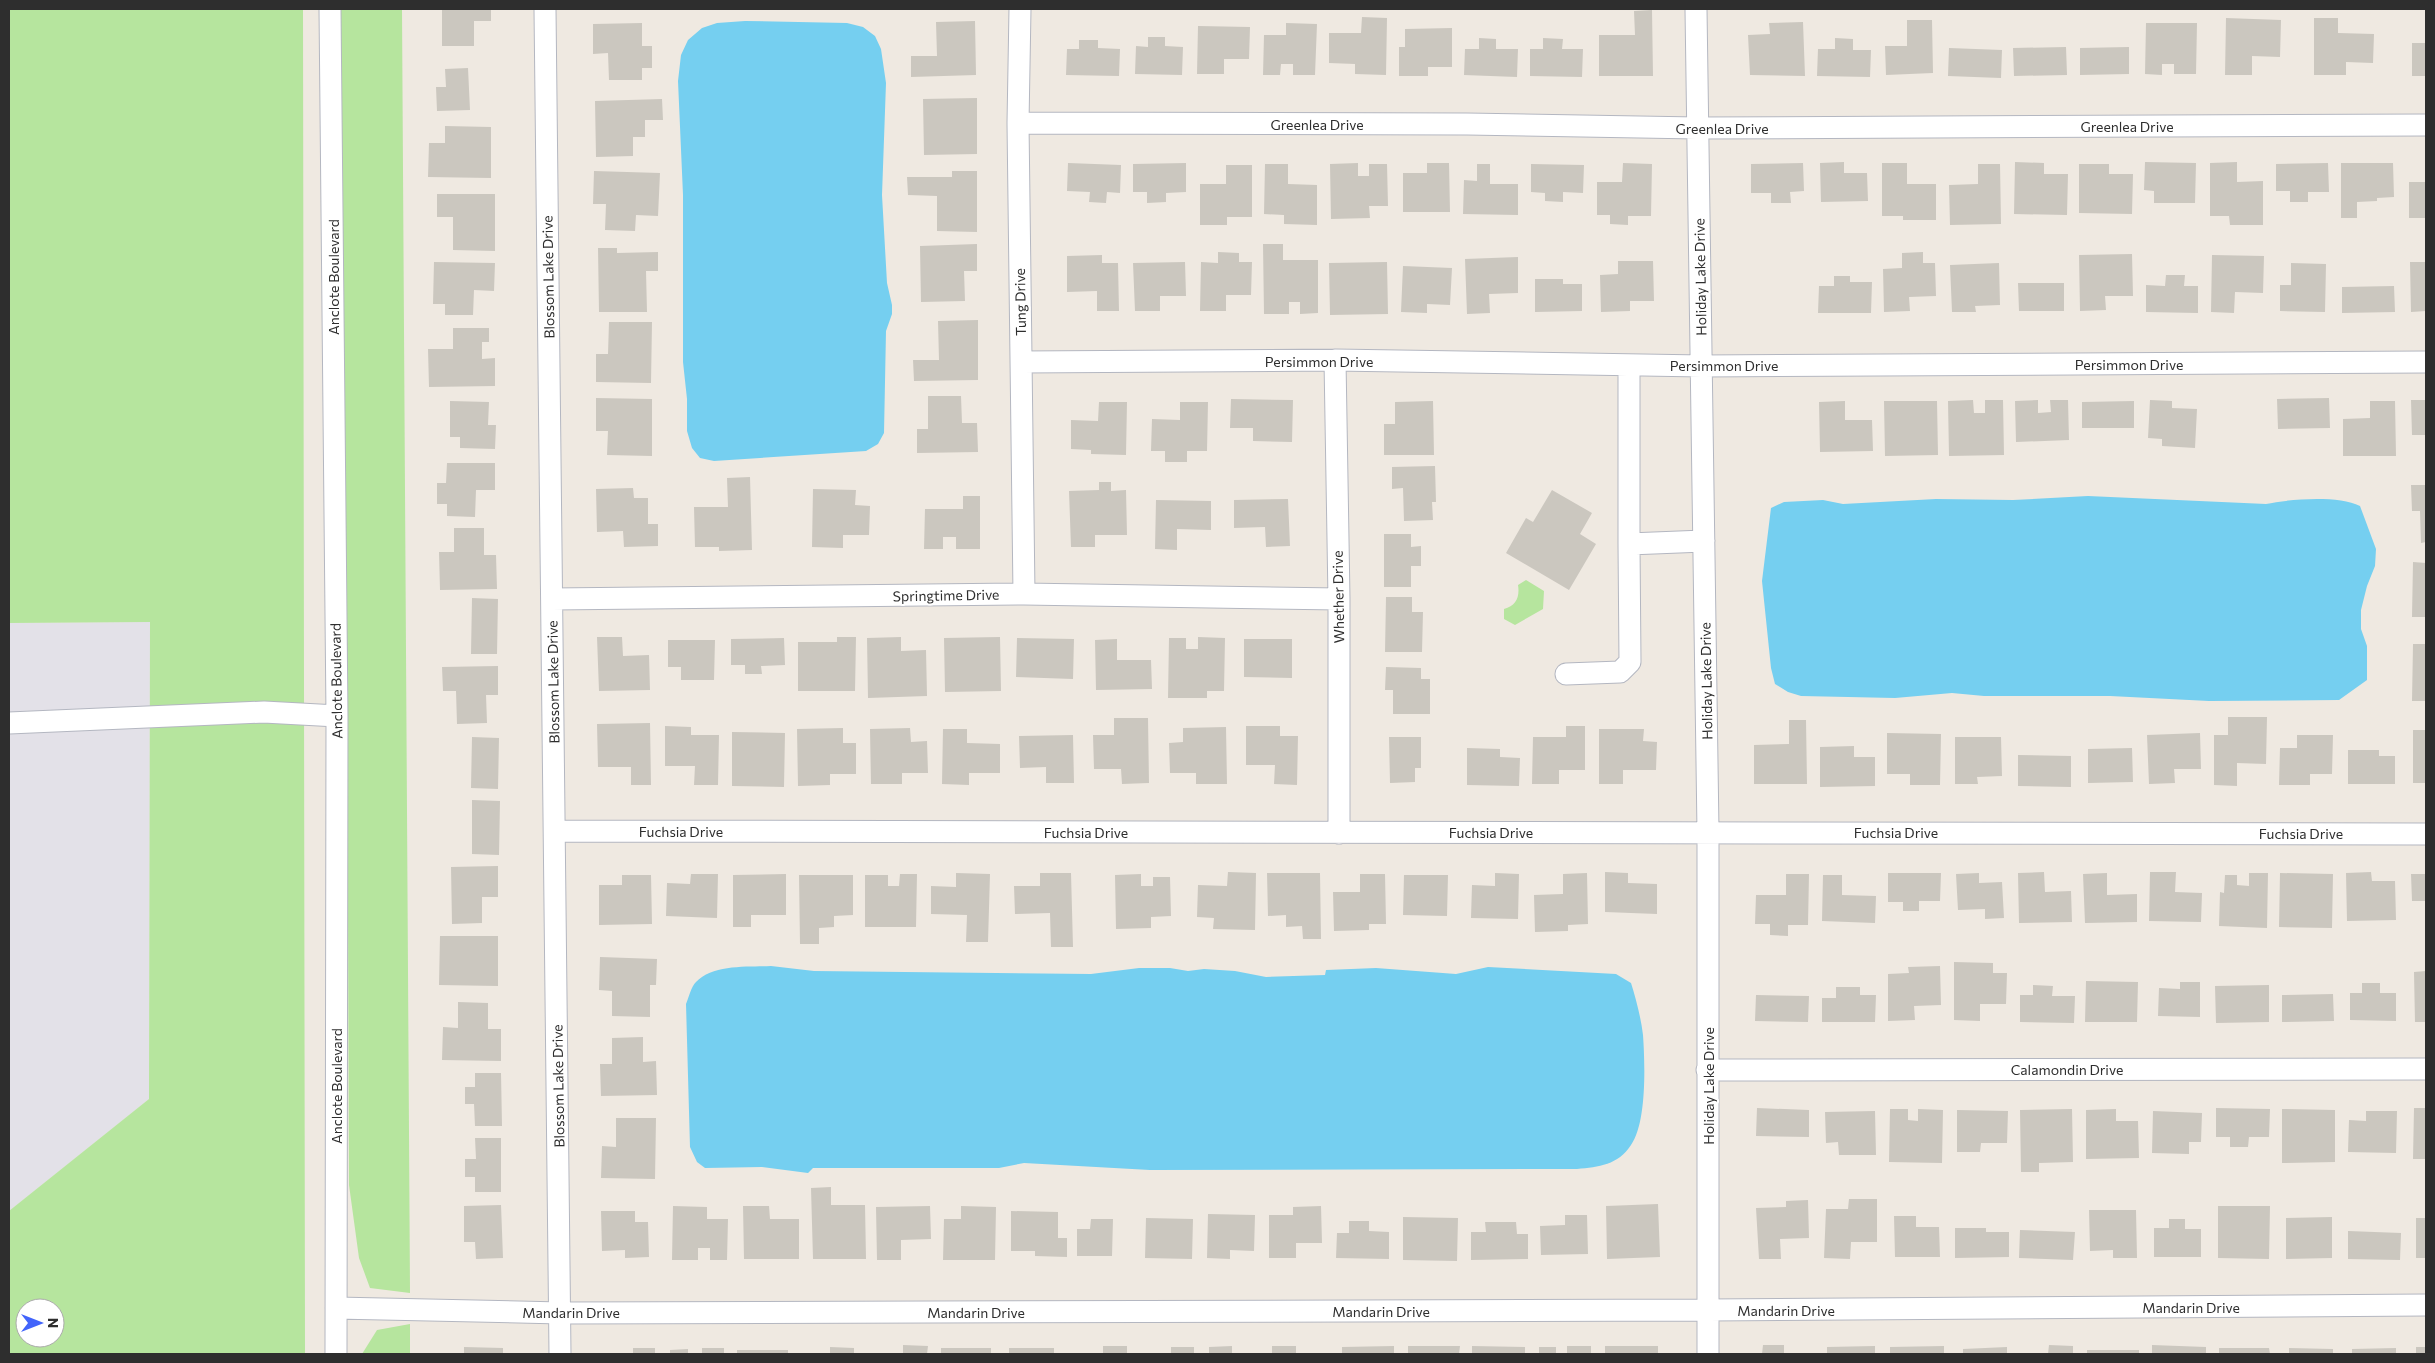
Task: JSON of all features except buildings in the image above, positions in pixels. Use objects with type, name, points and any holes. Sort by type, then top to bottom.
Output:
[{"type":"street","name":"Anclote Boulevard","points":[[330,9],[337,716],[336,1354]]},
{"type":"street","name":"Blossom Lake Drive","points":[[545,9],[560,1354]]},
{"type":"street","name":"Tung Drive","points":[[1020,9],[1018,123],[1024,594]]},
{"type":"street","name":"Holiday Lake Drive","points":[[1696,9],[1696,128],[1702,366],[1708,831],[1708,1354]]},
{"type":"street","name":"Greenlea Drive","points":[[1018,123],[1467,124],[1696,128],[2426,125]]},
{"type":"street","name":"Persimmon Drive","points":[[1021,362],[1335,360],[1702,366],[2426,362]]},
{"type":"street","name":"Whether Drive","points":[[1335,360],[1339,599],[1339,833]]},
{"type":"street","points":[[1566,674],[1620,672],[1630,662],[1629,365]]},
{"type":"street","points":[[1629,544],[1704,541]]},
{"type":"street","name":"Springtime Drive","points":[[552,599],[1024,594],[1339,599]]},
{"type":"street","points":[[9,723],[264,712],[337,716]]},
{"type":"street","name":"Fuchsia Drive","points":[[555,831],[1339,833],[1708,831],[2426,834]]},
{"type":"street","name":"Calamondin Drive","points":[[1708,1070],[2426,1068]]},
{"type":"street","name":"Mandarin Drive","points":[[336,1308],[561,1313],[1708,1310],[2426,1305]]},
{"type":"shaded area","points":[[150,622],[149,1099],[9,1211],[9,623]]},
{"type":"green space","points":[[9,9],[303,9],[305,1354],[9,1354],[9,1211],[149,1099],[150,622],[9,623]]},
{"type":"green space","points":[[339,9],[402,9],[410,1293],[370,1288],[359,1258],[349,1185],[348,917],[342,544]]},
{"type":"green space","points":[[1526,580],[1544,591],[1543,609],[1515,625],[1504,619],[1504,609],[1512,606],[1518,597],[1518,585]]},
{"type":"green space","points":[[410,1324],[410,1354],[362,1354],[377,1330]]},
{"type":"water","points":[[745,21],[847,23],[863,27],[875,36],[881,49],[886,83],[882,195],[887,283],[892,314],[886,331],[884,433],[878,444],[866,451],[714,461],[700,458],[692,448],[687,431],[687,399],[683,362],[683,195],[678,81],[681,55],[688,40],[702,28],[717,23]]},
{"type":"water","points":[[2088,496],[2266,504],[2327,499],[2339,500],[2360,506],[2376,549],[2375,566],[2367,586],[2361,610],[2361,629],[2367,646],[2367,680],[2339,700],[2209,701],[2110,696],[1984,696],[1952,693],[1895,698],[1801,696],[1788,692],[1775,684],[1771,668],[1762,581],[1771,508],[1784,502],[1823,500],[1843,504],[1936,499],[2013,500]]},
{"type":"water","points":[[771,966],[814,971],[1091,974],[1139,968],[1170,968],[1188,971],[1204,969],[1235,971],[1266,977],[1325,975],[1326,970],[1376,968],[1456,974],[1488,967],[1616,974],[1631,983],[1642,1029],[1644,1092],[1640,1122],[1631,1145],[1620,1157],[1600,1166],[1577,1169],[1150,1170],[1024,1163],[999,1168],[813,1168],[808,1173],[762,1167],[705,1168],[697,1162],[690,1147],[686,1004],[694,984],[703,976],[721,969]]}]
